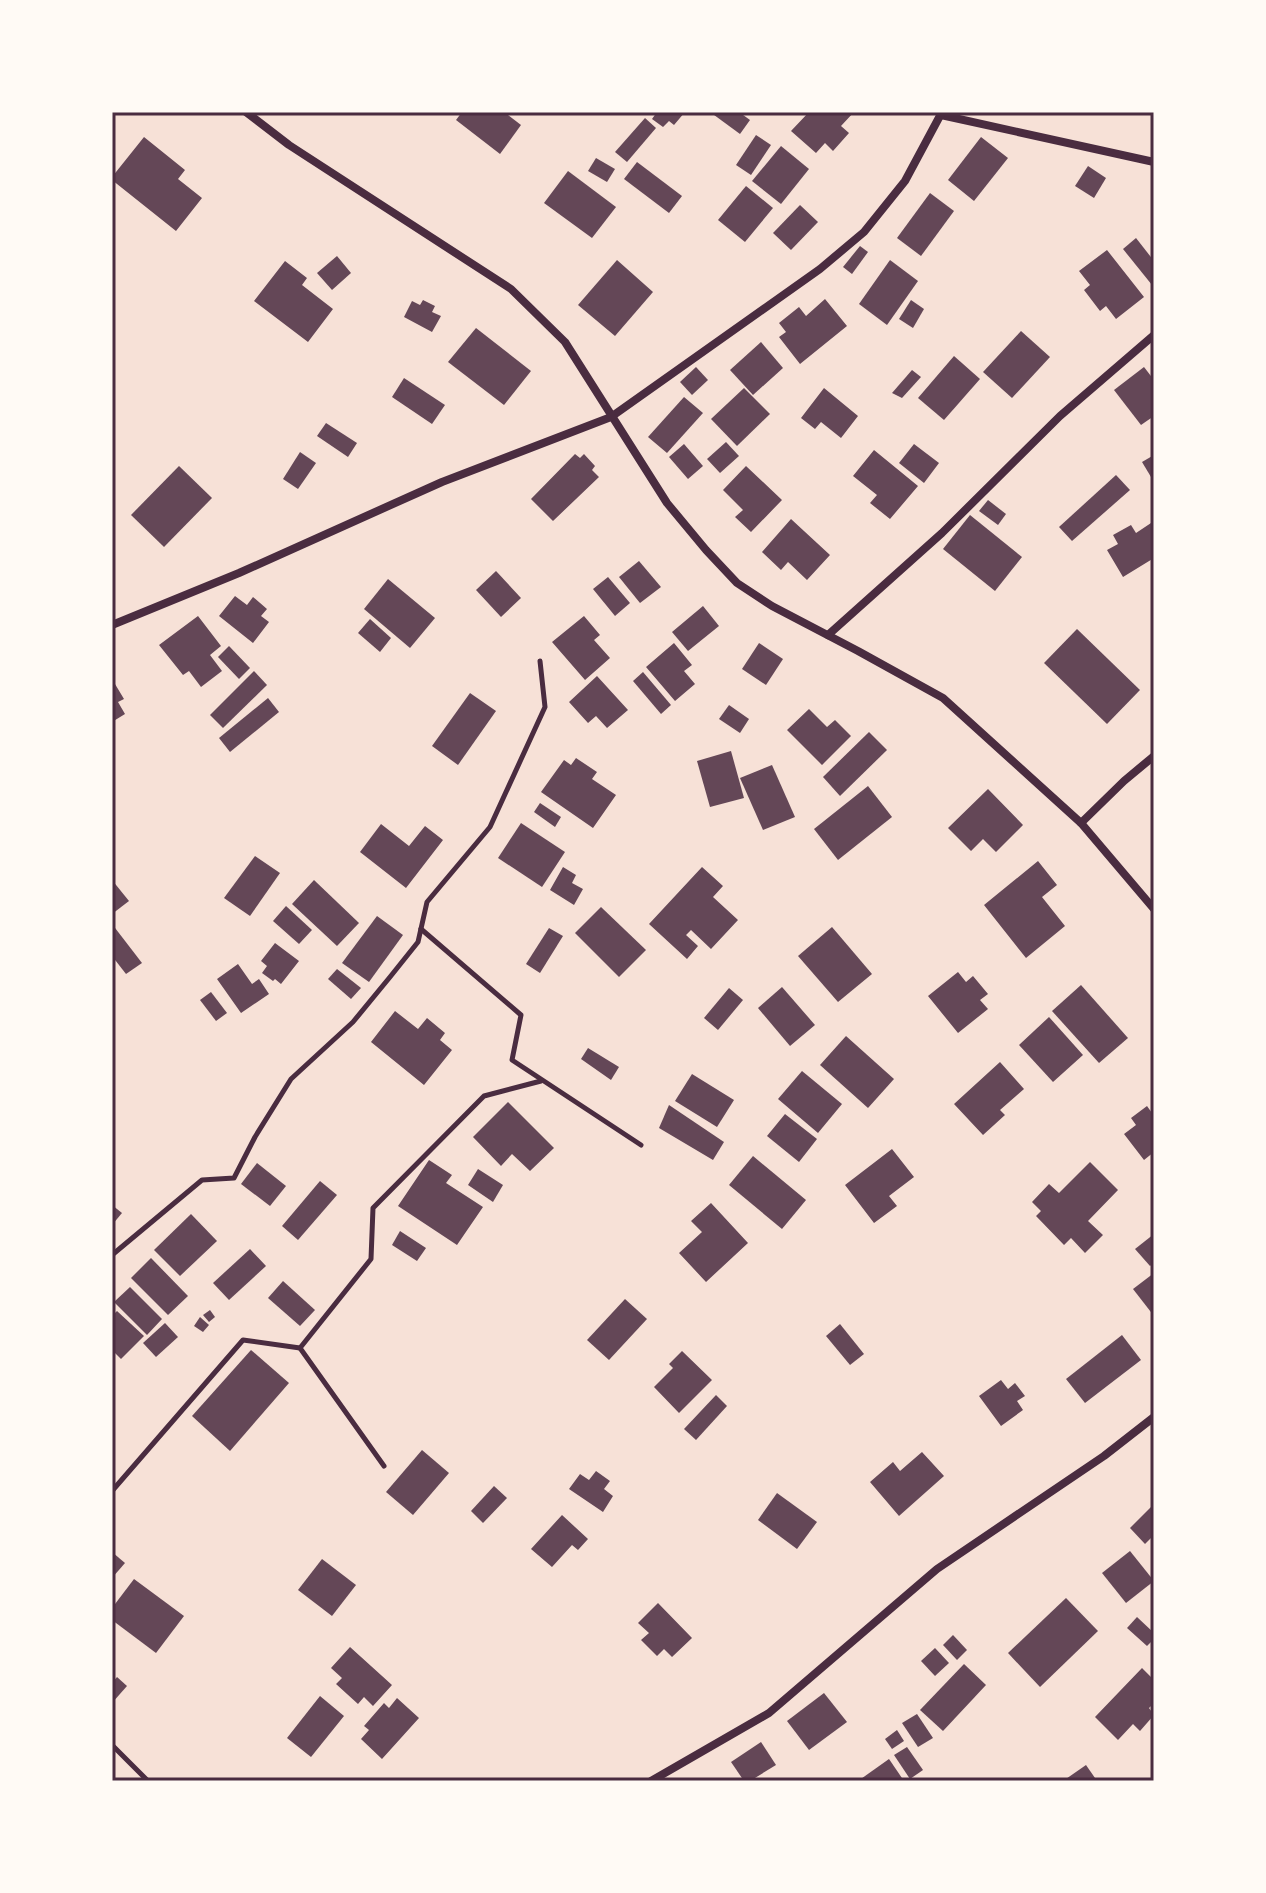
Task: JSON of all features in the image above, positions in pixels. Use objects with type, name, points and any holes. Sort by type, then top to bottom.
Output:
[{"type":"street","points":[[246,112],[289,145],[511,289],[565,342],[667,503],[737,583],[772,606],[943,698],[1081,823],[1154,909]]},
{"type":"street","points":[[112,625],[239,573],[442,482],[611,417],[820,269],[864,232],[905,181],[941,114],[1154,162]]},
{"type":"street","points":[[828,635],[942,533],[1060,416],[1154,335]]},
{"type":"street","points":[[1081,823],[1154,756]]},
{"type":"street","points":[[651,1781],[769,1713],[937,1569],[1104,1456],[1154,1417]]},
{"type":"path","points":[[112,1255],[202,1180],[234,1178],[291,1079],[353,1022],[418,942],[427,902],[490,827],[545,707],[540,661]]},
{"type":"path","points":[[421,929],[521,1015],[512,1060],[641,1145]]},
{"type":"path","points":[[300,1348],[371,1259],[373,1208],[484,1096],[541,1081]]},
{"type":"path","points":[[112,1491],[243,1340],[300,1348],[384,1466]]},
{"type":"path","points":[[112,1745],[148,1781]]},
{"type":"building","points":[[462,112],[504,112],[521,125],[500,154],[456,120]]},
{"type":"building","points":[[657,112],[685,112],[674,125],[669,121],[663,127],[652,119]]},
{"type":"building","points":[[710,112],[739,112],[750,120],[740,134]]},
{"type":"building","points":[[809,112],[854,112],[841,126],[849,133],[833,151],[825,143],[816,153],[791,131]]},
{"type":"building","points":[[645,118],[656,128],[627,162],[615,152]]},
{"type":"building","points":[[756,135],[771,145],[751,175],[736,165]]},
{"type":"building","points":[[144,137],[185,170],[178,179],[202,198],[176,231],[112,180]]},
{"type":"building","points":[[981,137],[1008,158],[974,201],[948,180]]},
{"type":"building","points":[[781,146],[809,169],[781,204],[752,181]]},
{"type":"building","points":[[596,158],[615,169],[607,182],[588,171]]},
{"type":"building","points":[[637,162],[682,196],[669,213],[624,179]]},
{"type":"building","points":[[1088,166],[1106,178],[1094,198],[1075,186]]},
{"type":"building","points":[[568,171],[616,207],[592,238],[544,203]]},
{"type":"building","points":[[746,186],[773,208],[745,242],[718,220]]},
{"type":"building","points":[[930,193],[954,211],[921,256],[897,238]]},
{"type":"building","points":[[800,205],[818,222],[791,250],[773,233]]},
{"type":"building","points":[[1136,238],[1154,261],[1152,285],[1123,249]]},
{"type":"building","points":[[860,246],[868,252],[852,274],[843,267]]},
{"type":"building","points":[[1107,250],[1144,297],[1116,319],[1106,306],[1100,311],[1084,290],[1090,285],[1079,271]]},
{"type":"building","points":[[337,256],[351,273],[332,290],[317,273]]},
{"type":"building","points":[[617,260],[653,292],[615,336],[578,305]]},
{"type":"building","points":[[890,260],[918,281],[887,325],[859,304]]},
{"type":"building","points":[[285,261],[307,278],[302,285],[333,309],[308,342],[254,301]]},
{"type":"building","points":[[825,299],[847,326],[800,364],[779,337],[786,332],[779,323],[799,307],[806,316]]},
{"type":"building","points":[[423,300],[435,306],[432,312],[441,316],[432,332],[404,317],[412,301],[420,305]]},
{"type":"building","points":[[911,300],[924,309],[913,328],[899,319]]},
{"type":"building","points":[[476,328],[531,371],[504,405],[448,362]]},
{"type":"building","points":[[1021,331],[1050,357],[1012,398],[983,372]]},
{"type":"building","points":[[761,342],[783,368],[753,395],[730,370]]},
{"type":"building","points":[[954,356],[980,379],[944,420],[918,398]]},
{"type":"building","points":[[696,367],[708,380],[692,395],[680,382]]},
{"type":"building","points":[[1144,367],[1154,380],[1154,416],[1141,425],[1114,390]]},
{"type":"building","points":[[912,370],[921,377],[902,398],[892,393]]},
{"type":"building","points":[[404,378],[445,405],[432,424],[392,397]]},
{"type":"building","points":[[744,388],[770,414],[737,446],[711,419]]},
{"type":"building","points":[[824,388],[858,416],[841,438],[821,422],[815,429],[801,418]]},
{"type":"building","points":[[684,397],[703,413],[667,453],[648,437]]},
{"type":"building","points":[[326,423],[357,443],[348,457],[317,436]]},
{"type":"building","points":[[726,442],[739,456],[720,473],[707,459]]},
{"type":"building","points":[[684,444],[703,466],[688,479],[669,457]]},
{"type":"building","points":[[914,444],[939,463],[924,483],[899,463]]},
{"type":"building","points":[[874,450],[918,486],[890,519],[870,503],[877,495],[853,476]]},
{"type":"building","points":[[300,452],[316,463],[298,489],[283,479]]},
{"type":"building","points":[[575,454],[580,458],[584,454],[595,466],[592,470],[599,477],[553,521],[531,499]]},
{"type":"building","points":[[1154,455],[1154,482],[1142,462]]},
{"type":"building","points":[[179,466],[212,498],[164,547],[131,515]]},
{"type":"building","points":[[746,466],[782,500],[751,532],[735,517],[743,510],[723,490]]},
{"type":"building","points":[[1116,475],[1130,490],[1072,541],[1059,527]]},
{"type":"building","points":[[988,500],[1006,514],[998,525],[979,511]]},
{"type":"building","points":[[970,515],[1022,557],[995,591],[943,549]]},
{"type":"building","points":[[791,519],[830,555],[807,580],[788,562],[781,570],[762,552]]},
{"type":"building","points":[[1151,523],[1154,528],[1154,558],[1123,577],[1107,550],[1118,544],[1113,535],[1131,525],[1136,533]]},
{"type":"building","points":[[639,561],[661,587],[640,603],[619,577]]},
{"type":"building","points":[[496,571],[521,598],[501,617],[476,590]]},
{"type":"building","points":[[608,577],[630,603],[615,616],[593,589]]},
{"type":"building","points":[[388,579],[435,618],[410,648],[364,609]]},
{"type":"building","points":[[235,596],[247,605],[253,597],[267,609],[261,616],[269,622],[253,643],[219,616]]},
{"type":"building","points":[[703,606],[719,626],[688,651],[672,632]]},
{"type":"building","points":[[198,616],[221,646],[210,655],[222,671],[201,687],[189,671],[183,675],[159,645]]},
{"type":"building","points":[[584,616],[600,635],[594,640],[610,658],[585,680],[552,642]]},
{"type":"building","points":[[370,619],[391,638],[380,652],[358,633]]},
{"type":"building","points":[[1077,629],[1140,690],[1107,724],[1044,663]]},
{"type":"building","points":[[674,643],[692,665],[684,671],[695,684],[675,701],[646,667]]},
{"type":"building","points":[[759,643],[783,659],[766,685],[742,669]]},
{"type":"building","points":[[229,646],[250,668],[239,679],[218,657]]},
{"type":"building","points":[[254,671],[267,685],[223,728],[210,715]]},
{"type":"building","points":[[643,672],[671,705],[661,714],[633,681]]},
{"type":"building","points":[[597,676],[628,710],[607,728],[596,716],[588,723],[569,702]]},
{"type":"building","points":[[112,679],[124,699],[118,702],[125,714],[112,722]]},
{"type":"building","points":[[470,693],[496,711],[458,765],[432,746]]},
{"type":"building","points":[[268,698],[279,712],[230,752],[219,738]]},
{"type":"building","points":[[729,705],[749,719],[740,733],[719,719]]},
{"type":"building","points":[[809,709],[827,727],[835,720],[851,736],[822,765],[787,730]]},
{"type":"building","points":[[869,732],[887,750],[840,796],[823,777]]},
{"type":"building","points":[[731,751],[744,798],[710,807],[697,761]]},
{"type":"building","points":[[576,758],[597,772],[592,779],[616,795],[593,828],[541,792],[564,760],[571,765]]},
{"type":"building","points":[[772,765],[795,817],[763,830],[740,778]]},
{"type":"building","points":[[868,786],[892,817],[838,860],[814,829]]},
{"type":"building","points":[[988,789],[1023,825],[996,852],[983,839],[971,851],[948,828]]},
{"type":"building","points":[[540,803],[561,817],[555,827],[534,812]]},
{"type":"building","points":[[521,823],[565,852],[542,887],[498,858]]},
{"type":"building","points":[[381,824],[409,846],[425,826],[443,840],[406,888],[360,852]]},
{"type":"building","points":[[255,856],[280,873],[250,916],[224,898]]},
{"type":"building","points":[[1038,861],[1057,885],[1042,897],[1065,926],[1026,958],[984,905]]},
{"type":"building","points":[[563,867],[576,875],[572,883],[583,889],[574,905],[550,890]]},
{"type":"building","points":[[702,867],[723,886],[713,897],[738,920],[711,949],[691,930],[686,935],[698,946],[687,959],[649,924]]},
{"type":"building","points":[[112,880],[129,901],[112,914]]},
{"type":"building","points":[[314,880],[359,923],[337,946],[292,904]]},
{"type":"building","points":[[286,906],[312,930],[299,944],[273,921]]},
{"type":"building","points":[[601,907],[646,950],[619,977],[575,933]]},
{"type":"building","points":[[377,916],[403,935],[369,982],[342,963]]},
{"type":"building","points":[[112,924],[142,963],[126,974],[112,956]]},
{"type":"building","points":[[832,927],[872,974],[838,1002],[798,956]]},
{"type":"building","points":[[549,928],[563,936],[540,973],[526,964]]},
{"type":"building","points":[[275,943],[299,961],[281,984],[262,973],[267,966],[261,961]]},
{"type":"building","points":[[238,964],[252,984],[259,979],[269,994],[241,1013],[217,979]]},
{"type":"building","points":[[337,969],[361,988],[351,999],[328,979]]},
{"type":"building","points":[[958,972],[966,982],[973,976],[988,994],[980,1000],[988,1009],[958,1033],[928,996]]},
{"type":"building","points":[[1081,985],[1128,1038],[1099,1063],[1052,1011]]},
{"type":"building","points":[[782,987],[815,1025],[790,1046],[758,1008]]},
{"type":"building","points":[[729,988],[743,1000],[718,1030],[704,1018]]},
{"type":"building","points":[[211,992],[227,1013],[216,1021],[200,1000]]},
{"type":"building","points":[[395,1011],[418,1029],[427,1018],[445,1033],[440,1040],[452,1050],[424,1085],[371,1042]]},
{"type":"building","points":[[1049,1017],[1083,1055],[1053,1082],[1019,1045]]},
{"type":"building","points":[[846,1036],[894,1079],[868,1108],[820,1065]]},
{"type":"building","points":[[588,1048],[619,1067],[611,1080],[581,1059]]},
{"type":"building","points":[[1000,1062],[1024,1089],[1000,1110],[1005,1115],[983,1135],[954,1104]]},
{"type":"building","points":[[802,1071],[842,1104],[818,1133],[778,1099]]},
{"type":"building","points":[[692,1074],[734,1100],[717,1127],[675,1101]]},
{"type":"building","points":[[508,1102],[554,1148],[530,1171],[512,1154],[501,1166],[473,1137]]},
{"type":"building","points":[[669,1105],[724,1142],[713,1160],[659,1128]]},
{"type":"building","points":[[1147,1106],[1152,1113],[1154,1111],[1154,1152],[1144,1160],[1124,1134],[1136,1125],[1131,1118]]},
{"type":"building","points":[[785,1114],[817,1139],[799,1162],[767,1136]]},
{"type":"building","points":[[892,1149],[914,1177],[889,1196],[897,1206],[874,1223],[845,1185]]},
{"type":"building","points":[[753,1156],[806,1200],[782,1229],[729,1185]]},
{"type":"building","points":[[429,1160],[452,1175],[446,1183],[483,1207],[457,1245],[398,1206]]},
{"type":"building","points":[[1090,1162],[1118,1190],[1088,1221],[1103,1235],[1085,1253],[1071,1238],[1064,1245],[1036,1216],[1041,1211],[1032,1202],[1049,1184],[1059,1193]]},
{"type":"building","points":[[257,1163],[286,1186],[270,1206],[241,1184]]},
{"type":"building","points":[[478,1169],[503,1185],[493,1202],[468,1185]]},
{"type":"building","points":[[320,1181],[337,1195],[298,1240],[282,1226]]},
{"type":"building","points":[[711,1203],[748,1243],[706,1282],[679,1253],[702,1232],[691,1221]]},
{"type":"building","points":[[112,1205],[122,1213],[112,1225]]},
{"type":"building","points":[[191,1214],[217,1241],[180,1276],[154,1250]]},
{"type":"building","points":[[400,1231],[426,1248],[417,1261],[392,1245]]},
{"type":"building","points":[[1154,1234],[1154,1263],[1150,1266],[1135,1249]]},
{"type":"building","points":[[250,1249],[266,1266],[229,1300],[213,1283]]},
{"type":"building","points":[[151,1258],[188,1296],[168,1315],[131,1278]]},
{"type":"building","points":[[1154,1273],[1154,1316],[1133,1289]]},
{"type":"building","points":[[283,1281],[315,1310],[300,1326],[268,1298]]},
{"type":"building","points":[[130,1287],[162,1319],[147,1335],[114,1302]]},
{"type":"building","points":[[625,1299],[647,1319],[609,1360],[587,1340]]},
{"type":"building","points":[[210,1310],[215,1317],[209,1322],[203,1315]]},
{"type":"building","points":[[117,1311],[144,1336],[121,1359],[112,1350],[112,1316]]},
{"type":"building","points":[[200,1317],[209,1325],[203,1332],[194,1326]]},
{"type":"building","points":[[165,1323],[178,1337],[156,1357],[143,1343]]},
{"type":"building","points":[[840,1324],[864,1354],[850,1365],[826,1336]]},
{"type":"building","points":[[1122,1335],[1141,1360],[1085,1403],[1066,1379]]},
{"type":"building","points":[[251,1350],[289,1383],[230,1451],[192,1416]]},
{"type":"building","points":[[682,1351],[712,1380],[679,1413],[654,1387],[673,1368],[669,1364]]},
{"type":"building","points":[[1001,1380],[1008,1389],[1015,1383],[1025,1396],[1017,1401],[1023,1410],[1001,1426],[979,1396]]},
{"type":"building","points":[[716,1395],[727,1406],[696,1440],[684,1429]]},
{"type":"building","points":[[422,1450],[449,1473],[413,1515],[386,1492]]},
{"type":"building","points":[[922,1452],[944,1476],[899,1516],[870,1482],[893,1462],[900,1471]]},
{"type":"building","points":[[596,1471],[610,1481],[604,1489],[613,1496],[603,1512],[569,1489],[580,1474],[589,1480]]},
{"type":"building","points":[[494,1486],[507,1498],[483,1523],[471,1511]]},
{"type":"building","points":[[777,1493],[817,1522],[797,1549],[758,1520]]},
{"type":"building","points":[[1154,1504],[1154,1535],[1145,1544],[1130,1528]]},
{"type":"building","points":[[562,1515],[588,1539],[578,1550],[572,1545],[552,1567],[531,1549]]},
{"type":"building","points":[[1130,1551],[1154,1581],[1126,1603],[1102,1573]]},
{"type":"building","points":[[112,1552],[125,1563],[112,1578]]},
{"type":"building","points":[[322,1559],[356,1585],[332,1616],[298,1590]]},
{"type":"building","points":[[134,1579],[184,1616],[156,1653],[112,1620],[112,1608]]},
{"type":"building","points":[[1066,1598],[1098,1631],[1040,1687],[1008,1653]]},
{"type":"building","points":[[658,1603],[692,1638],[672,1657],[664,1649],[657,1656],[641,1640],[649,1633],[638,1623]]},
{"type":"building","points":[[1137,1617],[1154,1633],[1154,1639],[1147,1646],[1127,1628]]},
{"type":"building","points":[[953,1635],[967,1650],[957,1660],[943,1645]]},
{"type":"building","points":[[350,1647],[392,1685],[373,1706],[364,1697],[358,1704],[336,1684],[342,1678],[331,1668]]},
{"type":"building","points":[[935,1648],[949,1663],[935,1676],[921,1661]]},
{"type":"building","points":[[964,1664],[986,1685],[943,1731],[920,1710]]},
{"type":"building","points":[[1142,1668],[1154,1680],[1154,1703],[1149,1708],[1154,1715],[1140,1731],[1133,1724],[1118,1740],[1095,1717]]},
{"type":"building","points":[[117,1677],[127,1686],[112,1703],[112,1683]]},
{"type":"building","points":[[824,1693],[847,1722],[809,1750],[787,1721]]},
{"type":"building","points":[[320,1696],[344,1716],[311,1757],[287,1738]]},
{"type":"building","points":[[397,1698],[419,1718],[382,1759],[361,1739],[369,1730],[364,1726],[384,1703],[389,1708]]},
{"type":"building","points":[[917,1714],[933,1738],[918,1747],[902,1723]]},
{"type":"building","points":[[897,1730],[904,1741],[892,1749],[885,1739]]},
{"type":"building","points":[[761,1742],[776,1765],[750,1781],[744,1781],[731,1762]]},
{"type":"building","points":[[907,1747],[923,1770],[910,1779],[894,1755]]},
{"type":"building","points":[[889,1759],[904,1781],[858,1781]]},
{"type":"building","points":[[1086,1765],[1095,1778],[1090,1781],[1063,1781]]}]
